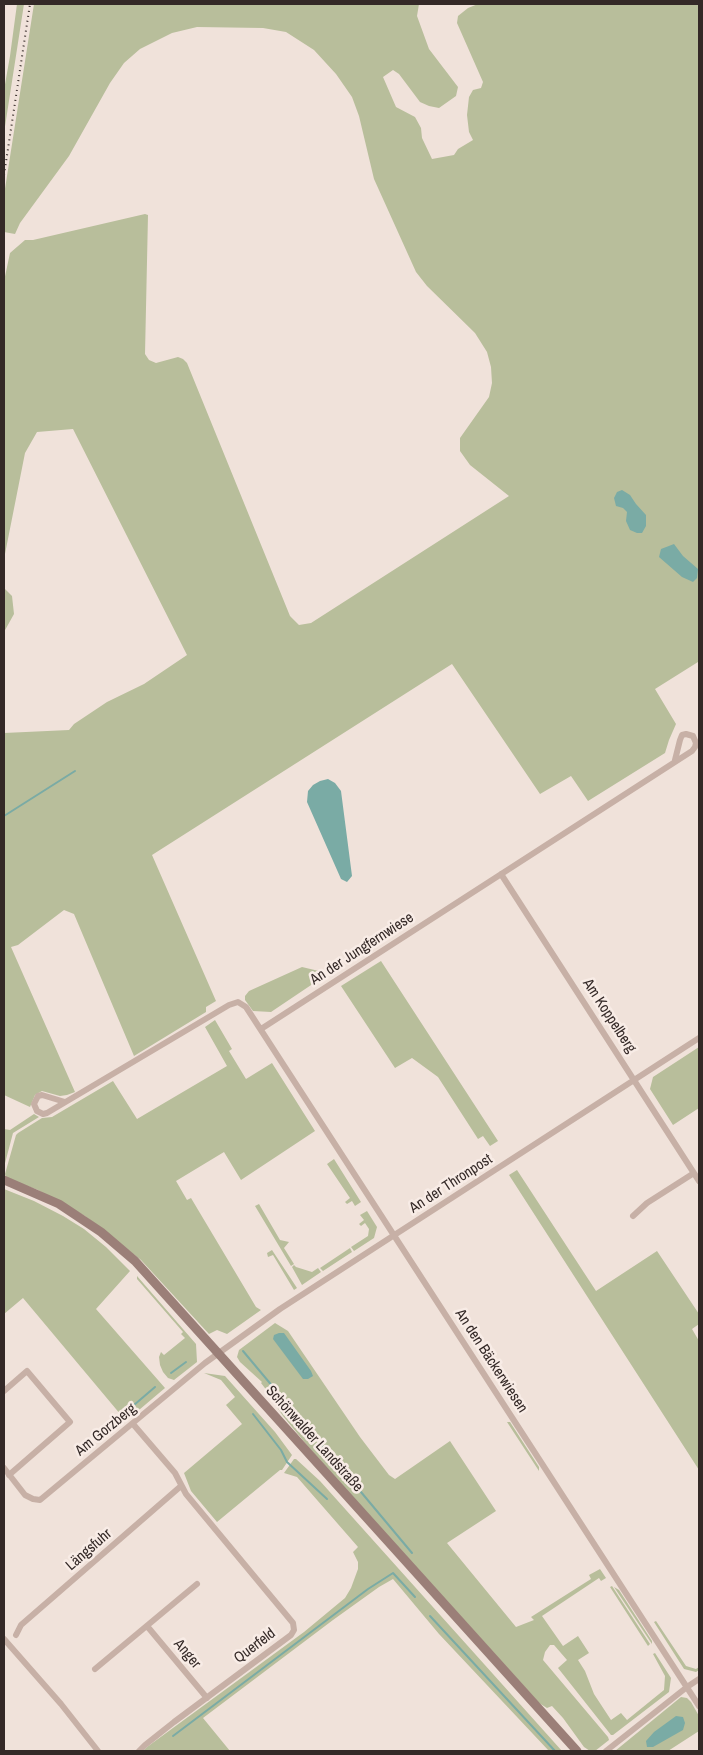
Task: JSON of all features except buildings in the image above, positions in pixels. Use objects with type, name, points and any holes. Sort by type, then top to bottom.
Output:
[{"type":"main road","name":"Schönwalder Landstraße","points":[[4,1180],[60,1204],[101,1232],[135,1261],[577,1751]]},
{"type":"street","name":"An der Jungfernwiese","points":[[261,1029],[675,760]]},
{"type":"street","name":"Am Koppelberg","points":[[501,874],[699,1181]]},
{"type":"street","points":[[65,1102],[234,1003],[238,1002],[246,1007],[261,1029]]},
{"type":"street","name":"An den Bäckerwiesen","points":[[261,1029],[393,1236],[699,1706]]},
{"type":"street","name":"An der Thronpost","points":[[218,1353],[286,1306],[699,1038]]},
{"type":"street","points":[[633,1216],[647,1204],[694,1173]]},
{"type":"street","name":"Am Gorzberg","points":[[4,1468],[25,1495],[40,1500],[218,1353]]},
{"type":"street","name":"Am Gorzberg","points":[[4,1391],[27,1371],[70,1422],[10,1475]]},
{"type":"street","points":[[133,1424],[175,1473],[181,1486]]},
{"type":"street","name":"Querfeld","points":[[139,1751],[291,1635],[294,1630],[292,1623],[181,1486]]},
{"type":"street","name":"Längsfuhr","points":[[16,1635],[21,1625],[181,1486]]},
{"type":"street","points":[[95,1669],[197,1584]]},
{"type":"street","name":"Anger","points":[[147,1626],[207,1698]]},
{"type":"street","points":[[4,1639],[61,1704],[98,1751]]},
{"type":"street","points":[[606,1751],[699,1679]]},
{"type":"green space","points":[[17,4],[24,4],[4,133],[4,90]]},
{"type":"green space","points":[[34,4],[419,4],[417,16],[429,49],[458,87],[456,96],[439,108],[429,106],[420,102],[399,74],[393,70],[383,77],[396,107],[415,117],[432,159],[454,155],[458,149],[473,140],[469,132],[467,115],[469,97],[473,90],[481,88],[483,82],[457,23],[458,16],[468,8],[478,4],[699,4],[699,663],[655,689],[676,724],[665,753],[588,801],[571,776],[540,794],[452,664],[152,855],[216,1001],[206,1007],[206,1012],[134,1056],[74,914],[64,910],[18,945],[11,947],[75,1092],[60,1096],[42,1091],[35,1095],[30,1107],[4,1095],[4,733],[69,730],[74,724],[107,702],[144,684],[187,655],[73,429],[37,432],[25,453],[4,559],[4,281],[10,253],[25,240],[33,240],[145,214],[148,215],[145,354],[149,360],[156,363],[178,357],[187,363],[290,616],[299,625],[311,623],[509,496],[470,465],[460,451],[460,438],[489,397],[492,383],[491,367],[487,352],[475,333],[427,286],[416,272],[374,179],[359,116],[352,97],[336,74],[314,50],[286,32],[263,28],[197,27],[172,33],[140,49],[124,63],[110,83],[69,156],[20,223],[15,234],[4,232],[4,195]]},
{"type":"green space","points":[[4,588],[12,596],[14,614],[4,632]]},
{"type":"green space","points":[[381,961],[498,1141],[490,1146],[483,1136],[478,1139],[438,1077],[412,1058],[395,1068],[341,986]]},
{"type":"green space","points":[[302,967],[323,972],[326,975],[271,1012],[253,1011],[245,1000],[245,996],[249,991]]},
{"type":"green space","points":[[215,1020],[232,1049],[229,1051],[246,1079],[272,1063],[315,1131],[241,1180],[224,1152],[176,1181],[187,1200],[191,1198],[256,1307],[261,1310],[227,1334],[217,1330],[209,1334],[141,1260],[85,1216],[38,1190],[6,1178],[5,1174],[18,1133],[42,1118],[52,1117],[113,1081],[137,1119],[227,1066],[205,1027]]},
{"type":"green space","points":[[699,1047],[699,1108],[673,1125],[650,1089],[653,1077]]},
{"type":"green space","points":[[34,1114],[39,1117],[13,1133],[4,1167],[4,1129],[10,1130]]},
{"type":"green space","points":[[334,1159],[361,1202],[355,1206],[352,1201],[347,1204],[345,1202],[350,1198],[327,1164]]},
{"type":"green space","points":[[517,1170],[596,1291],[657,1251],[699,1314],[699,1324],[692,1329],[699,1341],[699,1470],[509,1175]]},
{"type":"green space","points":[[4,1189],[34,1201],[84,1229],[106,1247],[130,1271],[96,1309],[165,1388],[126,1421],[23,1298],[4,1314]]},
{"type":"green space","points":[[259,1204],[280,1240],[289,1242],[284,1248],[294,1264],[291,1266],[255,1206]]},
{"type":"green space","points":[[367,1211],[377,1227],[374,1238],[354,1251],[351,1247],[368,1236],[369,1229],[365,1223],[361,1226],[359,1224],[364,1220],[360,1215]]},
{"type":"green space","points":[[350,1248],[352,1252],[323,1271],[320,1268]]},
{"type":"green space","points":[[272,1250],[297,1288],[294,1290],[273,1255],[268,1257],[267,1253]]},
{"type":"green space","points":[[294,1265],[312,1272],[318,1268],[321,1272],[302,1285],[292,1267]]},
{"type":"green space","points":[[137,1276],[196,1344],[197,1362],[174,1380],[168,1378],[163,1372],[159,1357],[161,1352],[164,1355],[185,1338],[181,1334],[183,1332],[137,1279]]},
{"type":"green space","points":[[275,1323],[288,1331],[360,1437],[389,1475],[395,1479],[450,1441],[496,1511],[447,1543],[516,1627],[534,1620],[531,1617],[591,1579],[589,1575],[600,1569],[606,1578],[601,1581],[599,1578],[542,1616],[563,1646],[578,1636],[589,1653],[578,1660],[585,1671],[594,1694],[611,1720],[621,1713],[627,1720],[664,1690],[665,1676],[653,1654],[655,1653],[671,1678],[669,1692],[611,1735],[558,1668],[567,1660],[554,1645],[550,1645],[545,1652],[543,1660],[609,1740],[595,1751],[590,1751],[584,1747],[552,1706],[547,1708],[539,1703],[315,1455],[283,1416],[262,1382],[240,1362],[237,1357],[239,1350]]},
{"type":"green space","points":[[204,1373],[225,1376],[275,1432],[292,1455],[282,1470],[217,1522],[191,1491],[184,1473],[242,1424],[226,1405],[235,1397],[221,1380]]},
{"type":"green space","points":[[507,1422],[510,1422],[539,1467],[539,1471]]},
{"type":"green space","points":[[294,1459],[320,1481],[562,1751],[549,1751],[439,1634],[393,1579],[333,1620],[203,1718],[230,1751],[143,1751],[304,1632],[345,1598],[351,1588],[358,1569],[358,1562],[353,1552],[358,1547],[297,1477],[284,1473]]},
{"type":"green space","points":[[612,1586],[650,1644],[648,1646],[610,1587]]},
{"type":"green space","points":[[614,1587],[619,1590],[652,1641],[652,1644]]},
{"type":"green space","points":[[656,1621],[686,1666],[696,1669],[699,1667],[699,1670],[696,1672],[684,1669],[654,1622]]},
{"type":"green space","points":[[681,1697],[687,1698],[691,1702],[699,1716],[699,1731],[668,1751],[615,1751]]},
{"type":"water","points":[[622,490],[630,495],[646,515],[646,526],[642,533],[630,530],[626,521],[627,512],[623,508],[616,506],[614,498],[617,492]]},
{"type":"water","points":[[674,544],[683,556],[698,569],[697,578],[693,582],[682,577],[659,557],[661,549]]},
{"type":"water","points":[[328,779],[335,783],[341,791],[352,876],[347,882],[341,879],[307,802],[308,791],[313,785]]},
{"type":"water","points":[[284,1333],[313,1376],[303,1379],[273,1339],[274,1335]]},
{"type":"water","points":[[676,1716],[683,1717],[685,1723],[683,1730],[653,1747],[647,1747],[646,1741],[654,1732]]},
{"type":"waterway","points":[[4,816],[75,771]]},
{"type":"waterway","points":[[243,1351],[412,1553]]},
{"type":"waterway","points":[[171,1373],[186,1362]]},
{"type":"waterway","points":[[120,1417],[155,1387]]},
{"type":"waterway","points":[[253,1414],[281,1450],[287,1462],[327,1499]]},
{"type":"waterway","points":[[173,1736],[368,1589],[393,1573],[415,1597]]},
{"type":"waterway","points":[[430,1616],[555,1751]]},
{"type":"railway","points":[[4,175],[30,4]]}]
